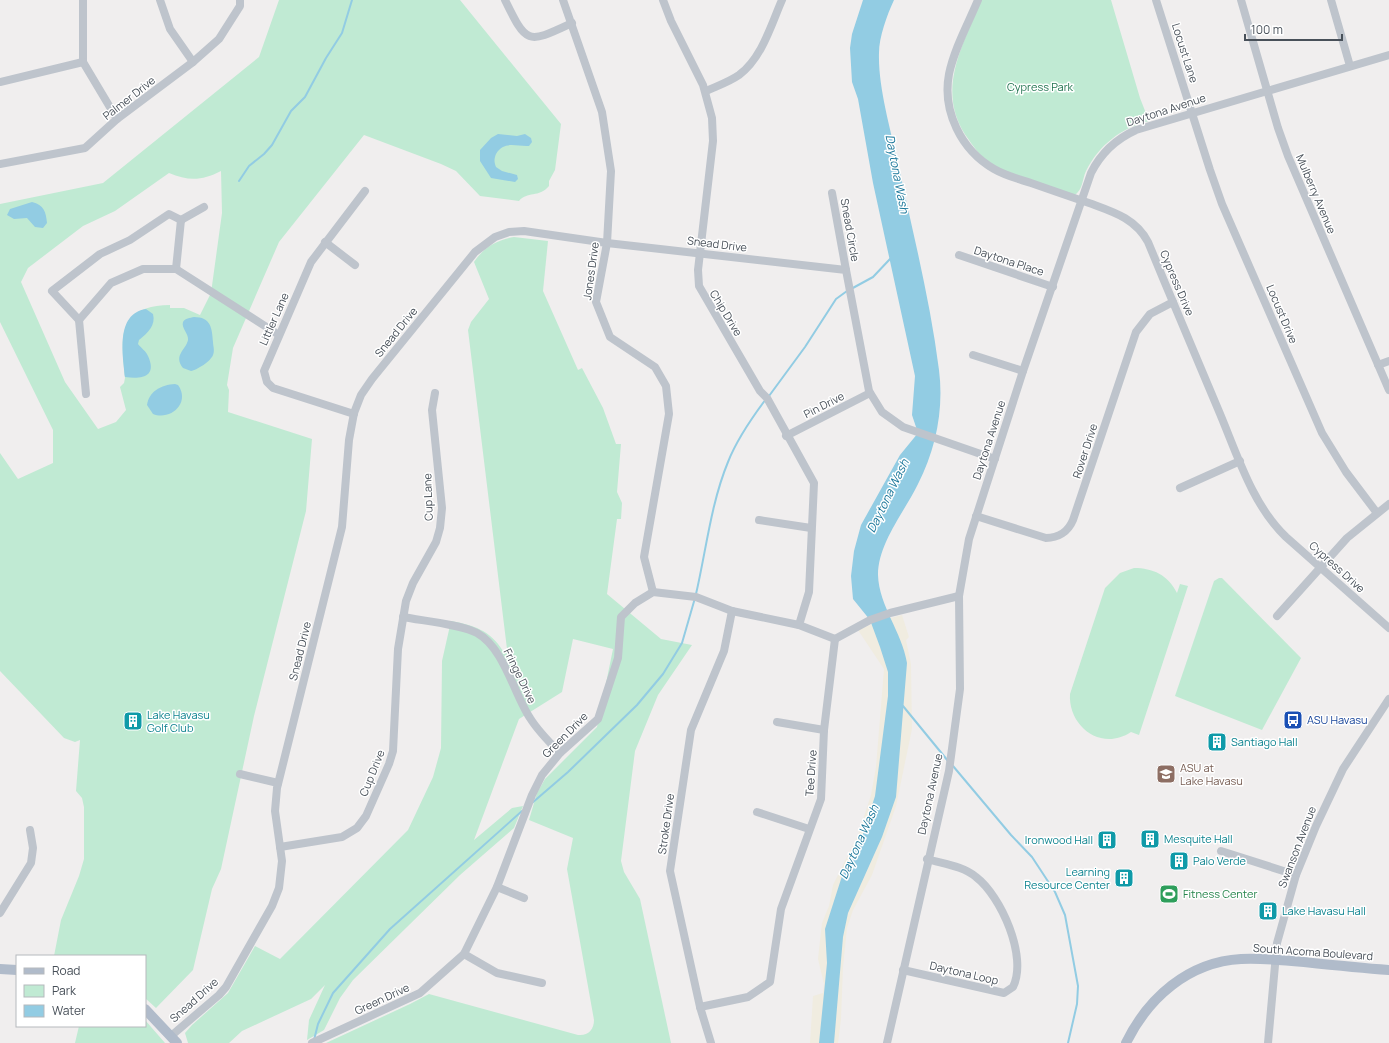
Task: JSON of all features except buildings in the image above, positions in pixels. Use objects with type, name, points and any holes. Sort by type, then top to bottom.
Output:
[{"type":"main road","name":"South Acoma Boulevard","points":[[1126,1043],[1138,1020],[1153,1002],[1170,986],[1184,976],[1219,963],[1240,959],[1274,960],[1389,970]]},
{"type":"main road","points":[[0,969],[16,970]]},
{"type":"main road","points":[[146,1010],[174,1039]]},
{"type":"street","points":[[83,0],[83,62],[117,119]]},
{"type":"street","points":[[160,0],[170,29],[193,62]]},
{"type":"street","name":"Palmer Drive","points":[[0,164],[85,148],[117,119],[193,62],[219,39],[240,6],[240,0]]},
{"type":"street","points":[[505,0],[522,32],[532,37],[543,37],[572,23]]},
{"type":"street","name":"Jones Drive","points":[[563,0],[602,112],[611,171],[607,243],[596,302],[610,337],[655,367],[666,386],[669,414],[644,557],[653,592]]},
{"type":"street","name":"Chip Drive","points":[[663,0],[671,22],[706,91],[712,118],[713,141],[697,277],[701,292],[760,390],[767,398],[786,436],[814,483],[809,592],[799,625]]},
{"type":"street","points":[[706,91],[734,78],[750,64],[759,51],[782,0]]},
{"type":"street","name":"Cypress Drive","points":[[978,0],[952,65],[949,78],[949,106],[958,132],[975,155],[993,169],[1120,214],[1138,227],[1148,242],[1240,461],[1264,512],[1272,524],[1389,628]]},
{"type":"street","name":"Locust Lane","points":[[1156,0],[1192,112]]},
{"type":"street","name":"Mulberry Avenue","points":[[1241,0],[1288,156],[1389,390]]},
{"type":"street","points":[[1331,0],[1350,66]]},
{"type":"street","name":"Daytona Avenue","points":[[887,1043],[927,859],[949,772],[960,689],[959,596],[969,539],[1023,371],[1094,166],[1112,145],[1136,130],[1192,112],[1389,55]]},
{"type":"street","points":[[0,82],[83,62]]},
{"type":"street","name":"Locust Drive","points":[[1192,112],[1222,204],[1314,415],[1330,447],[1377,513]]},
{"type":"street","name":"Littler Lane","points":[[354,414],[276,389],[270,385],[265,377],[264,368],[309,267],[326,242],[365,192]]},
{"type":"street","name":"Snead Circle","points":[[832,193],[846,270]]},
{"type":"street","points":[[181,220],[204,207]]},
{"type":"street","points":[[86,394],[79,320],[52,291],[100,254],[130,240],[170,214],[181,220]]},
{"type":"street","points":[[176,269],[181,220]]},
{"type":"street","name":"Snead Drive","points":[[174,1039],[219,995],[229,982],[275,900],[281,875],[280,847],[275,811],[278,783],[342,527],[349,440],[354,414],[362,396],[372,380],[475,252],[486,242],[499,235],[519,231],[607,243],[846,270]]},
{"type":"street","points":[[326,242],[355,265]]},
{"type":"street","name":"Daytona Place","points":[[959,255],[1052,286]]},
{"type":"street","points":[[79,320],[111,283],[143,269],[176,269],[279,335]]},
{"type":"street","points":[[846,270],[870,393],[882,412],[899,425],[995,459]]},
{"type":"street","name":"Rover Drive","points":[[976,516],[1046,538],[1059,535],[1068,528],[1073,520],[1136,332],[1150,314],[1173,302]]},
{"type":"street","points":[[973,356],[1023,371]]},
{"type":"street","points":[[1378,365],[1389,360]]},
{"type":"street","name":"Cup Lane","points":[[403,617],[409,592],[417,574],[434,548],[441,522],[442,508],[432,410],[435,393]]},
{"type":"street","name":"Pin Drive","points":[[786,436],[870,393]]},
{"type":"street","points":[[1180,488],[1240,461]]},
{"type":"street","points":[[1277,616],[1347,538],[1389,504]]},
{"type":"street","points":[[759,520],[811,528]]},
{"type":"street","points":[[653,592],[696,597],[732,611],[799,625],[835,639],[870,620],[890,613],[959,596]]},
{"type":"street","name":"Green Drive","points":[[312,1043],[420,993],[464,954],[497,887],[532,795],[542,775],[560,753],[598,719],[618,658],[620,617],[635,603],[653,592]]},
{"type":"street","name":"Stroke Drive","points":[[711,1043],[700,1007],[670,871],[691,730],[724,651],[732,611]]},
{"type":"street","name":"Fringe Drive","points":[[403,617],[466,629],[485,638],[496,651],[530,718],[560,753]]},
{"type":"street","name":"Cup Drive","points":[[280,847],[342,838],[357,828],[366,816],[389,764],[395,744],[398,649],[403,617]]},
{"type":"street","name":"Tee Drive","points":[[700,1007],[748,997],[770,982],[781,909],[821,799],[824,730],[835,639]]},
{"type":"street","name":"Swanson Avenue","points":[[1268,1043],[1274,960],[1277,942],[1296,875],[1316,826],[1340,776],[1360,742],[1389,699]]},
{"type":"street","points":[[777,722],[824,730]]},
{"type":"street","points":[[240,774],[278,783]]},
{"type":"street","points":[[757,812],[809,829]]},
{"type":"street","points":[[0,913],[31,863],[33,848],[30,830]]},
{"type":"street","points":[[1221,851],[1296,875]]},
{"type":"street","name":"Daytona Loop","points":[[903,970],[1004,992],[1013,987],[1017,975],[1013,936],[988,890],[969,872],[927,859]]},
{"type":"street","points":[[497,887],[524,898]]},
{"type":"street","points":[[464,954],[497,973],[542,983]]},
{"type":"green space","points":[[279,0],[460,0],[561,124],[555,170],[549,181],[549,186],[541,192],[526,196],[519,201],[480,196],[456,171],[364,135],[279,242],[233,348],[227,385],[229,390],[228,412],[312,439],[306,511],[254,716],[221,869],[212,889],[193,970],[156,1008],[146,999],[146,955],[54,955],[61,920],[79,876],[84,859],[84,807],[82,798],[76,791],[80,740],[75,742],[64,738],[0,671],[0,453],[18,479],[53,463],[53,430],[0,322],[0,204],[103,183],[259,57]],"holes":[[[221,171],[222,213],[211,293],[200,315],[184,308],[170,308],[170,305],[152,307],[140,311],[131,318],[126,327],[123,338],[125,378],[124,383],[120,387],[126,410],[116,422],[98,429],[65,382],[21,282],[28,268],[83,226],[115,211],[169,173],[176,176],[195,179],[208,177]]]},
{"type":"green space","name":"Cypress Park","points":[[981,0],[1111,0],[1140,98],[1149,121],[1120,133],[1097,153],[1086,171],[1078,193],[1075,195],[1022,178],[992,165],[982,157],[974,147],[959,122],[953,105],[952,88],[955,70],[966,36]]},
{"type":"green space","points":[[514,237],[548,241],[543,291],[578,370],[582,368],[603,408],[616,444],[621,444],[617,492],[622,503],[621,519],[617,519],[607,594],[661,639],[692,645],[658,695],[635,751],[621,861],[624,872],[640,899],[671,1043],[326,1043],[429,994],[578,1035],[590,1032],[592,1029],[594,1020],[567,869],[573,838],[529,820],[537,793],[545,779],[597,727],[613,649],[573,639],[562,692],[519,719],[474,840],[512,808],[523,806],[514,828],[460,875],[353,980],[340,998],[324,1030],[307,1040],[309,1020],[325,985],[311,999],[242,1031],[229,1043],[188,1043],[185,1033],[228,993],[255,946],[280,959],[408,830],[433,777],[441,748],[442,661],[451,621],[467,624],[487,633],[503,651],[507,649],[468,330],[471,322],[489,299],[474,262],[482,252],[491,245]]},
{"type":"green space","points":[[1134,568],[1154,571],[1164,577],[1177,593],[1180,584],[1188,586],[1139,735],[1131,732],[1120,737],[1109,739],[1098,737],[1088,732],[1081,725],[1074,716],[1070,694],[1105,588],[1120,573]]},
{"type":"green space","points":[[1222,578],[1301,658],[1262,730],[1175,696],[1214,581]]},
{"type":"green space","points":[[146,1021],[165,1043],[75,1043],[79,1027],[146,1027]]},
{"type":"sand","points":[[902,615],[909,637],[906,640],[911,664],[912,729],[896,806],[872,875],[853,910],[847,928],[838,1043],[810,1043],[813,996],[823,993],[824,984],[818,959],[822,923],[829,906],[833,885],[858,835],[871,795],[876,767],[884,669],[858,630],[879,621]]},
{"type":"water","name":"Daytona Wash","points":[[863,0],[894,0],[886,19],[880,40],[880,79],[931,317],[939,370],[940,399],[937,428],[930,457],[913,494],[887,539],[879,563],[878,575],[882,597],[900,641],[907,663],[896,797],[882,837],[848,913],[843,937],[834,1043],[819,1043],[827,963],[825,929],[842,876],[862,837],[875,796],[888,696],[888,672],[880,647],[870,620],[853,599],[851,576],[854,551],[861,525],[900,455],[918,433],[912,415],[915,376],[873,183],[858,99],[852,82],[850,48],[852,34]]},
{"type":"water","points":[[498,134],[517,136],[525,134],[531,138],[532,142],[529,146],[511,145],[503,147],[495,156],[494,160],[496,167],[502,171],[517,175],[518,179],[515,182],[491,178],[480,161],[480,150],[491,138]]},
{"type":"water","points":[[32,202],[42,207],[45,212],[47,223],[43,228],[35,227],[27,218],[14,219],[7,215],[10,209]]},
{"type":"water","points":[[146,309],[153,314],[154,318],[152,325],[145,335],[139,340],[138,344],[147,354],[151,369],[146,376],[136,378],[125,377],[123,337],[125,327],[129,319],[136,312]]},
{"type":"water","points":[[194,317],[204,319],[210,324],[214,351],[212,357],[207,362],[191,371],[183,368],[179,360],[188,340],[183,322],[186,319]]},
{"type":"water","points":[[175,384],[178,385],[182,398],[177,409],[166,415],[159,416],[153,414],[147,405],[150,396],[161,387]]},
{"type":"waterway","points":[[239,181],[249,166],[264,154],[272,145],[291,111],[305,97],[326,58],[342,33],[352,0]]},
{"type":"waterway","points":[[851,289],[873,277],[890,259]]},
{"type":"waterway","points":[[769,396],[805,347],[836,299],[847,291]]},
{"type":"waterway","points":[[696,594],[713,510],[722,478],[740,437],[766,399]]},
{"type":"waterway","points":[[532,803],[568,772],[637,705],[663,674],[682,643],[695,598]]},
{"type":"waterway","points":[[903,706],[948,761]]},
{"type":"waterway","points":[[953,766],[1011,835],[1032,857],[1055,892],[1065,915],[1078,986],[1077,1004],[1068,1043]]},
{"type":"waterway","points":[[314,1040],[318,1024],[333,993],[390,929],[522,811]]},
{"type":"place","name":"ASU Havasu","points":[[1293,720]]},
{"type":"place","name":"Lake Havasu Golf Club","points":[[133,721]]},
{"type":"place","name":"Santiago Hall","points":[[1217,742]]},
{"type":"place","name":"ASU at Lake Havasu","points":[[1166,774]]},
{"type":"place","name":"Mesquite Hall","points":[[1150,839]]},
{"type":"place","name":"Ironwood Hall","points":[[1107,840]]},
{"type":"place","name":"Palo Verde","points":[[1179,861]]},
{"type":"place","name":"Learning Resource Center","points":[[1124,878]]},
{"type":"place","name":"Fitness Center","points":[[1169,894]]},
{"type":"place","name":"Lake Havasu Hall","points":[[1268,911]]}]
